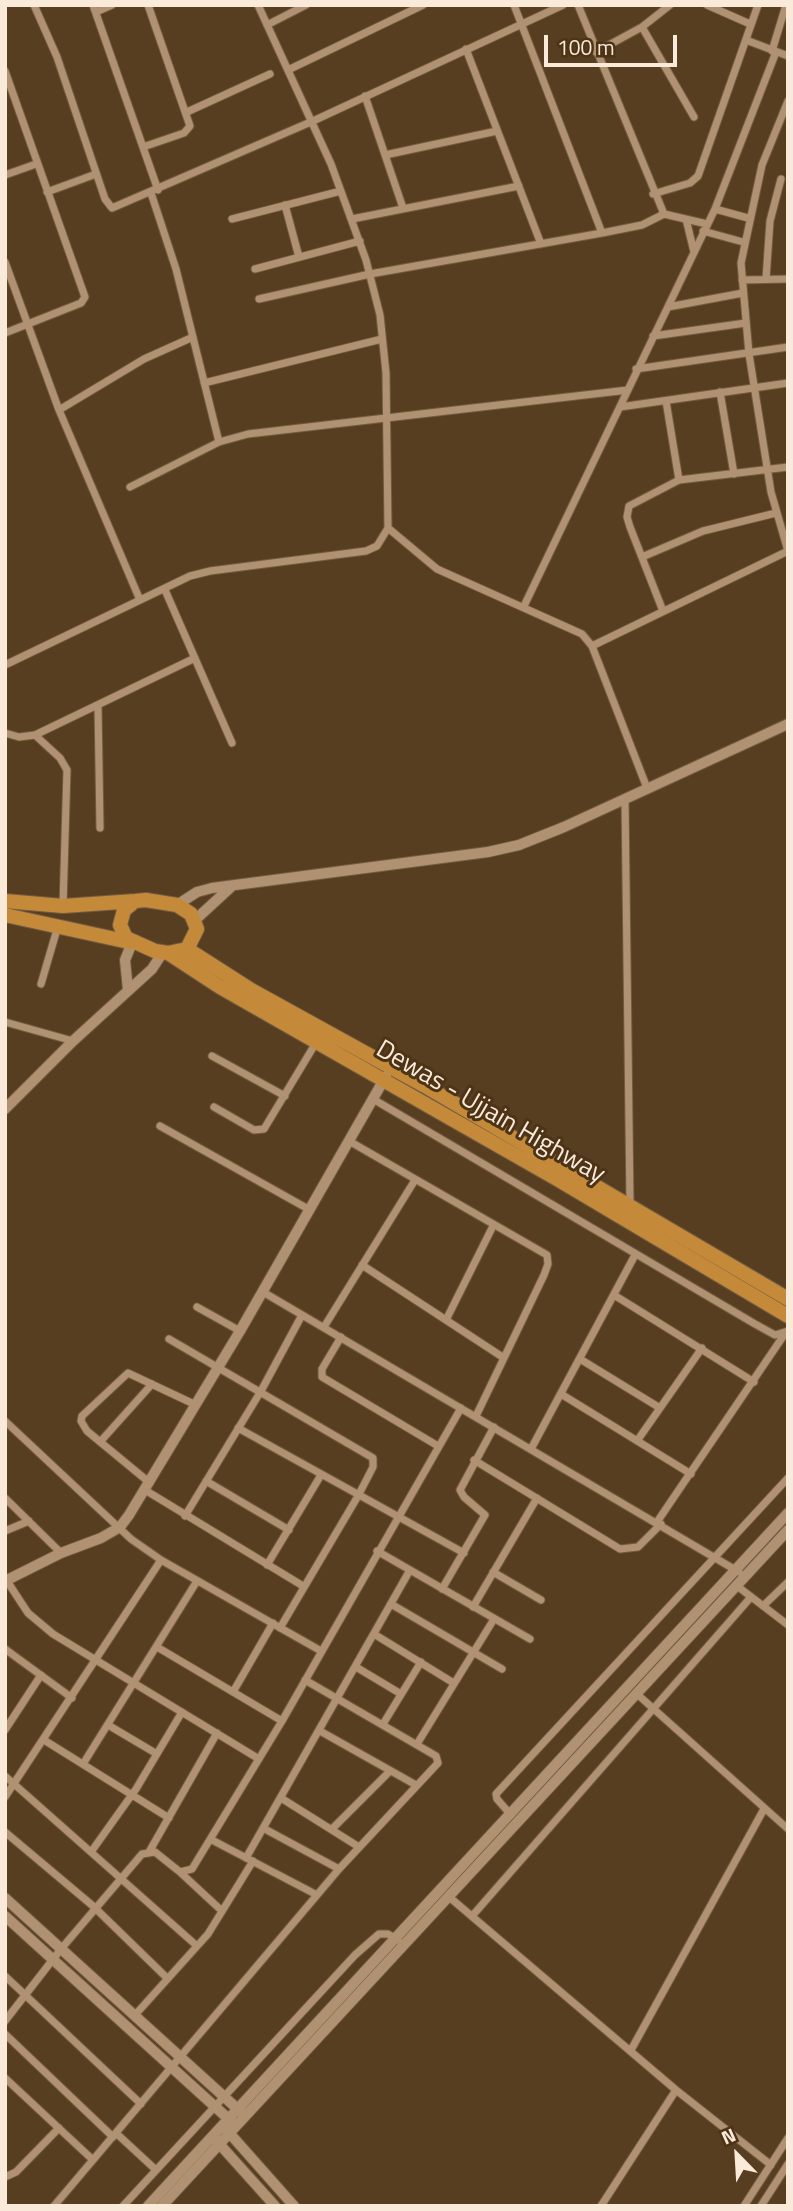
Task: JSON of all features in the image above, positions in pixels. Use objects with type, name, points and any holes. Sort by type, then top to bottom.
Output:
[{"type":"main road","points":[[5,901],[63,906],[135,901],[177,905],[186,908],[195,920],[196,937],[187,949]]},
{"type":"main road","points":[[131,942],[122,933],[120,918],[135,901]]},
{"type":"main road","name":"Dewas - Ujjain Highway","points":[[5,915],[131,942],[166,953],[220,988],[317,1041],[387,1073],[788,1299]]},
{"type":"main road","name":"Dewas - Ujjain Highway","points":[[166,953],[187,949],[631,1223],[788,1316]]},
{"type":"street","points":[[34,5],[57,57],[96,174],[111,208],[154,192],[313,121],[563,5]]},
{"type":"street","points":[[111,5],[95,9],[143,147],[219,442]]},
{"type":"street","points":[[143,147],[188,130],[187,112],[148,5]]},
{"type":"street","points":[[5,665],[190,576],[210,571],[366,551],[377,546],[388,528],[387,418],[382,339],[370,274],[352,219],[313,121],[258,5]]},
{"type":"street","points":[[267,24],[306,5]]},
{"type":"street","points":[[288,70],[423,5]]},
{"type":"street","points":[[514,5],[602,233]]},
{"type":"street","points":[[578,5],[653,194],[664,214]]},
{"type":"street","points":[[596,51],[642,27],[670,5]]},
{"type":"street","points":[[707,5],[750,24]]},
{"type":"street","points":[[653,194],[690,183],[698,176],[758,5]]},
{"type":"street","points":[[524,606],[715,209],[774,51],[786,5]]},
{"type":"street","points":[[642,27],[694,117]]},
{"type":"street","points":[[746,40],[788,56]]},
{"type":"street","points":[[466,50],[541,243]]},
{"type":"street","points":[[5,71],[85,297],[81,303],[5,333]]},
{"type":"street","points":[[187,112],[270,74]]},
{"type":"street","points":[[365,96],[403,208]]},
{"type":"street","points":[[592,646],[788,551],[776,513],[768,471],[749,354],[742,280],[743,242],[748,218],[768,146],[788,101]]},
{"type":"street","points":[[385,156],[498,131]]},
{"type":"street","points":[[5,175],[36,164]]},
{"type":"street","points":[[47,192],[96,174]]},
{"type":"street","points":[[766,279],[770,221],[781,179]]},
{"type":"street","points":[[352,219],[519,186]]},
{"type":"street","points":[[232,219],[341,191]]},
{"type":"street","points":[[285,205],[299,257]]},
{"type":"street","points":[[715,209],[748,218]]},
{"type":"street","points":[[259,299],[370,274],[642,225],[664,214],[686,219],[743,242]]},
{"type":"street","points":[[686,219],[694,253]]},
{"type":"street","points":[[255,269],[360,241]]},
{"type":"street","points":[[5,262],[59,410],[140,600]]},
{"type":"street","points":[[742,280],[788,279]]},
{"type":"street","points":[[667,307],[743,293]]},
{"type":"street","points":[[653,336],[746,323]]},
{"type":"street","points":[[59,410],[144,359],[193,337]]},
{"type":"street","points":[[204,383],[382,339]]},
{"type":"street","points":[[636,369],[788,347]]},
{"type":"street","points":[[620,407],[788,383]]},
{"type":"street","points":[[130,487],[219,442],[248,434],[628,390]]},
{"type":"street","points":[[720,392],[734,474]]},
{"type":"street","points":[[666,401],[679,480]]},
{"type":"street","points":[[663,611],[627,517],[629,506],[679,480],[788,467]]},
{"type":"street","points":[[642,557],[703,531],[776,513]]},
{"type":"street","points":[[388,528],[437,569],[582,634],[592,646],[648,788]]},
{"type":"street","points":[[165,590],[232,743]]},
{"type":"street","points":[[5,733],[19,737],[35,735],[195,659]]},
{"type":"street","points":[[98,706],[100,828]]},
{"type":"street","points":[[177,905],[197,892],[232,886],[488,852],[553,832],[788,724]]},
{"type":"street","points":[[35,735],[60,758],[67,770],[63,906]]},
{"type":"street","points":[[625,799],[631,1223]]},
{"type":"street","points":[[195,920],[232,886]]},
{"type":"street","points":[[41,984],[58,925]]},
{"type":"street","points":[[128,990],[125,960],[131,942]]},
{"type":"street","points":[[5,1109],[166,953]]},
{"type":"street","points":[[5,1022],[73,1041]]},
{"type":"street","points":[[214,1107],[258,1131],[267,1126],[317,1041]]},
{"type":"street","points":[[212,1056],[285,1096]]},
{"type":"street","points":[[259,1759],[40,1624],[28,1613],[6,1581],[61,1553],[102,1538],[120,1527],[263,1292],[387,1073]]},
{"type":"street","points":[[373,1099],[775,1335],[786,1333]]},
{"type":"street","points":[[160,1126],[310,1210]]},
{"type":"street","points":[[349,1141],[493,1226],[544,1252],[548,1259],[544,1275],[476,1416]]},
{"type":"street","points":[[324,1327],[415,1180]]},
{"type":"street","points":[[446,1320],[493,1226]]},
{"type":"street","points":[[531,1449],[635,1255]]},
{"type":"street","points":[[362,1265],[504,1358]]},
{"type":"street","points":[[263,1292],[746,1576]]},
{"type":"street","points":[[614,1294],[754,1382]]},
{"type":"street","points":[[197,1307],[240,1331]]},
{"type":"street","points":[[185,1516],[261,1391],[302,1315]]},
{"type":"street","points":[[474,1460],[625,1551],[644,1544],[786,1333]]},
{"type":"street","points":[[341,1337],[322,1369],[321,1377],[438,1446]]},
{"type":"street","points":[[169,1339],[371,1455],[373,1467],[358,1496],[303,1586],[281,1628]]},
{"type":"street","points":[[637,1441],[702,1348]]},
{"type":"street","points":[[580,1359],[660,1408]]},
{"type":"street","points":[[196,1405],[128,1373],[85,1411],[83,1426],[147,1486],[185,1516],[303,1586]]},
{"type":"street","points":[[100,1441],[152,1384]]},
{"type":"street","points":[[561,1394],[691,1474]]},
{"type":"street","points":[[180,1872],[192,1869],[212,1840],[461,1408]]},
{"type":"street","points":[[5,1421],[120,1527],[161,1560],[321,1651]]},
{"type":"street","points":[[442,1589],[485,1515],[461,1494],[461,1486],[494,1427]]},
{"type":"street","points":[[239,1428],[464,1553]]},
{"type":"street","points":[[267,1565],[321,1475]]},
{"type":"street","points":[[511,1815],[496,1794],[788,1478]]},
{"type":"street","points":[[206,1481],[289,1530]]},
{"type":"street","points":[[5,1498],[61,1553]]},
{"type":"street","points":[[473,1607],[537,1498]]},
{"type":"street","points":[[420,1918],[448,1895],[788,1513]]},
{"type":"street","points":[[5,1531],[29,1521]]},
{"type":"street","points":[[162,2206],[229,2125],[402,1938],[511,1815],[530,1803],[637,1694],[788,1530]]},
{"type":"street","points":[[377,1551],[530,1639]]},
{"type":"street","points":[[5,1797],[161,1560]]},
{"type":"street","points":[[135,2015],[197,1946],[222,1911],[263,1828],[410,1570]]},
{"type":"street","points":[[494,1572],[541,1600]]},
{"type":"street","points":[[83,1764],[197,1581]]},
{"type":"street","points":[[763,1606],[788,1582]]},
{"type":"street","points":[[737,1586],[788,1625]]},
{"type":"street","points":[[473,1916],[652,1707],[751,1597]]},
{"type":"street","points":[[391,1604],[502,1669]]},
{"type":"street","points":[[417,1744],[452,1682],[494,1619]]},
{"type":"street","points":[[233,1692],[273,1623]]},
{"type":"street","points":[[374,1634],[452,1682]]},
{"type":"street","points":[[157,1647],[282,1721]]},
{"type":"street","points":[[5,1649],[72,1698]]},
{"type":"street","points":[[383,1724],[421,1662]]},
{"type":"street","points":[[356,1667],[401,1694]]},
{"type":"street","points":[[5,1730],[41,1675]]},
{"type":"street","points":[[54,2206],[178,2056],[339,1869],[439,1760],[417,1744],[305,1680]]},
{"type":"street","points":[[637,1694],[788,1829]]},
{"type":"street","points":[[91,1852],[133,1794],[182,1712]]},
{"type":"street","points":[[108,1725],[157,1754]]},
{"type":"street","points":[[320,1731],[416,1785]]},
{"type":"street","points":[[149,1852],[217,1733]]},
{"type":"street","points":[[44,1740],[169,1818]]},
{"type":"street","points":[[332,1829],[390,1771]]},
{"type":"street","points":[[5,1776],[197,1946]]},
{"type":"street","points":[[281,1798],[359,1847]]},
{"type":"street","points":[[631,2050],[764,1809]]},
{"type":"street","points":[[263,1828],[339,1869]]},
{"type":"street","points":[[5,1832],[96,1910],[167,1978]]},
{"type":"street","points":[[212,1840],[317,1895]]},
{"type":"street","points":[[5,2021],[27,1996],[61,1948],[138,1858],[149,1852],[155,1852],[180,1872],[222,1911]]},
{"type":"street","points":[[448,1895],[676,2090],[771,2165]]},
{"type":"street","points":[[5,1898],[241,2112]]},
{"type":"street","points":[[5,1916],[215,2105],[292,2205]]},
{"type":"street","points":[[123,2206],[370,1940],[382,1933],[402,1938]]},
{"type":"street","points":[[5,1976],[141,2104]]},
{"type":"street","points":[[5,2034],[114,2135],[156,2170]]},
{"type":"street","points":[[7,2082],[93,2160]]},
{"type":"street","points":[[601,2206],[676,2090]]},
{"type":"street","points":[[5,2177],[16,2172],[59,2128]]},
{"type":"street","points":[[744,2206],[788,2138]]},
{"type":"street","points":[[148,2206],[216,2140]]},
{"type":"street","points":[[216,2140],[275,2206]]},
{"type":"street","points":[[761,2206],[788,2164]]}]
